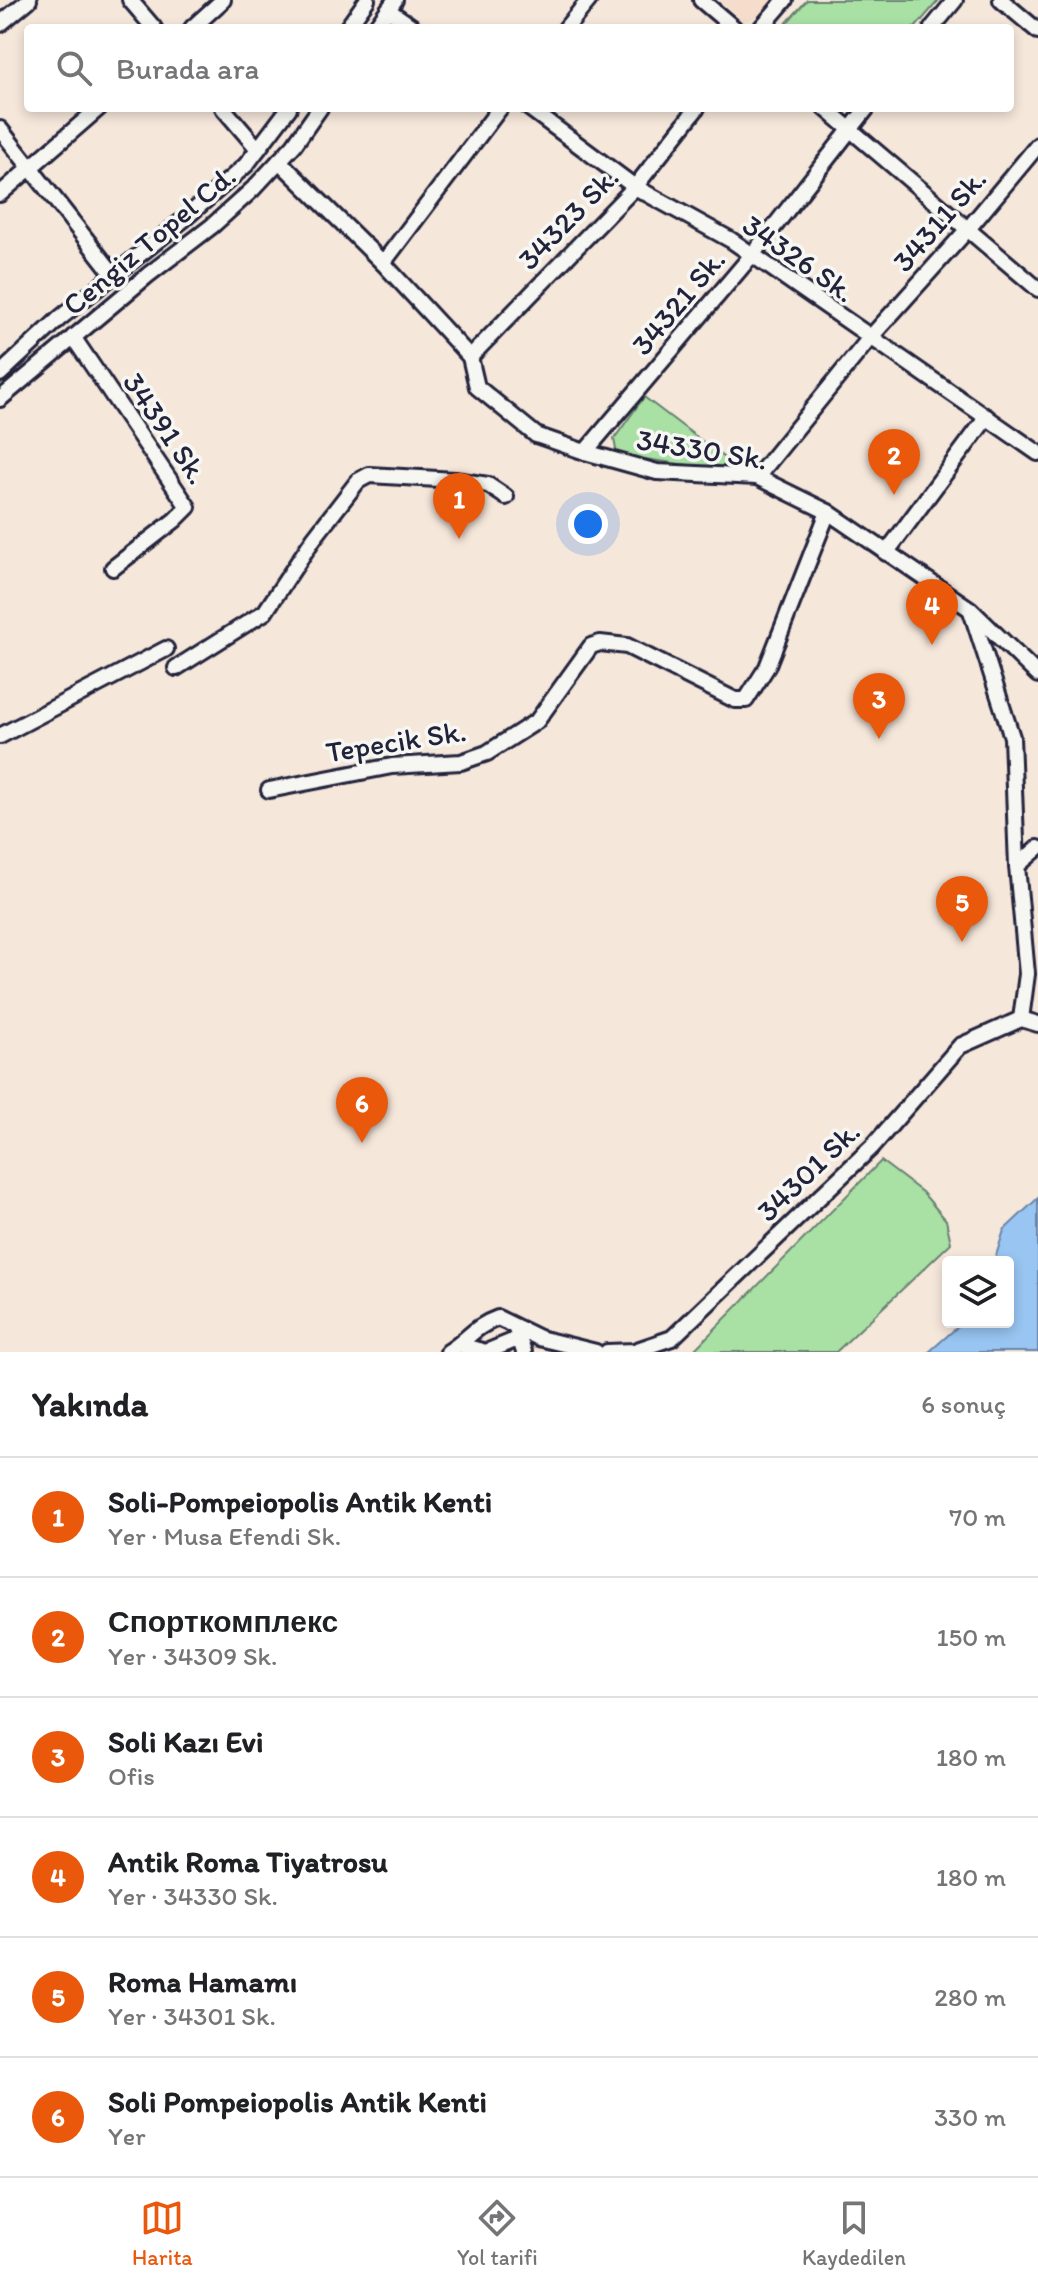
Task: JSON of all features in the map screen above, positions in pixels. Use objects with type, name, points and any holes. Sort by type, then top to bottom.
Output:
[{"type":"street","points":[[0,24],[29,0]]},
{"type":"street","points":[[130,0],[151,24]]},
{"type":"street","points":[[196,24],[223,0]]},
{"type":"street","points":[[350,24],[367,0]]},
{"type":"street","points":[[569,24],[589,0]]},
{"type":"street","points":[[701,0],[729,24]]},
{"type":"street","points":[[764,24],[785,0]]},
{"type":"street","points":[[935,24],[955,0]]},
{"type":"street","points":[[1001,0],[1038,31]]},
{"type":"street","points":[[378,24],[391,5],[410,24]]},
{"type":"street","points":[[0,194],[94,112]]},
{"type":"street","points":[[226,112],[258,149]]},
{"type":"street","name":"Cengiz Topel Cd.","points":[[0,374],[60,318],[183,220],[246,165],[286,112]]},
{"type":"street","name":"Cengiz Topel Cd.","points":[[0,399],[212,226],[294,145],[317,112]]},
{"type":"street","points":[[383,263],[497,112]]},
{"type":"street","name":"34326 Sk.","points":[[534,112],[635,187],[731,240],[869,339],[1038,453]]},
{"type":"street","name":"34323 Sk.","points":[[470,357],[635,187],[694,112]]},
{"type":"street","points":[[829,112],[1038,289]]},
{"type":"street","name":"34321 Sk.","points":[[585,452],[752,255],[864,112]]},
{"type":"street","points":[[0,129],[114,275]]},
{"type":"street","name":"34311 Sk.","points":[[757,477],[869,339],[1038,145]]},
{"type":"street","name":"34330 Sk.","points":[[279,161],[383,263],[470,357],[477,387],[536,435],[657,472],[757,477],[828,512],[970,609],[1038,675]]},
{"type":"street","name":"34391 Sk.","points":[[73,337],[188,507],[113,568]]},
{"type":"street","points":[[886,553],[987,417]]},
{"type":"street","points":[[176,668],[265,612],[314,538],[358,481],[369,475],[488,485],[506,497]]},
{"type":"street","name":"Tepecik Sk.","points":[[269,790],[392,766],[461,762],[487,753],[537,721],[591,646],[600,643],[627,646],[735,700],[746,700],[767,667],[828,512]]},
{"type":"street","points":[[970,609],[1012,737],[1017,866],[1027,974],[1021,1019],[1038,1024]]},
{"type":"street","points":[[0,736],[166,649]]},
{"type":"street","points":[[1017,866],[1038,848]]},
{"type":"street","name":"34301 Sk.","points":[[607,1352],[634,1351],[672,1338],[872,1147],[960,1046],[1021,1019]]},
{"type":"street","points":[[454,1349],[480,1324],[498,1318],[520,1339]]},
{"type":"street","points":[[454,1349],[486,1352],[520,1339],[539,1338],[596,1352]]},
{"type":"shaded area","points":[[719,0],[776,0],[760,16],[743,21]]},
{"type":"green space","points":[[807,0],[939,0],[918,24],[786,24]]},
{"type":"green space","points":[[644,397],[744,473],[617,455],[614,439]]},
{"type":"green space","points":[[881,1161],[922,1192],[946,1220],[951,1243],[836,1352],[692,1352]]},
{"type":"water","points":[[1038,1198],[1038,1352],[929,1352],[956,1328],[1014,1328],[1014,1256],[996,1256],[1004,1230]]},
{"type":"place","name":"Спорткомплекс","points":[[894,495]]},
{"type":"place","name":"Soli-Pompeiopolis Antik Kenti","points":[[459,539]]},
{"type":"place","name":"Antik Roma Tiyatrosu","points":[[932,645]]},
{"type":"place","name":"Soli Kazı Evi","points":[[879,739]]},
{"type":"place","name":"Roma Hamamı","points":[[962,942]]},
{"type":"place","name":"Soli Pompeiopolis Antik Kenti","points":[[362,1143]]}]
